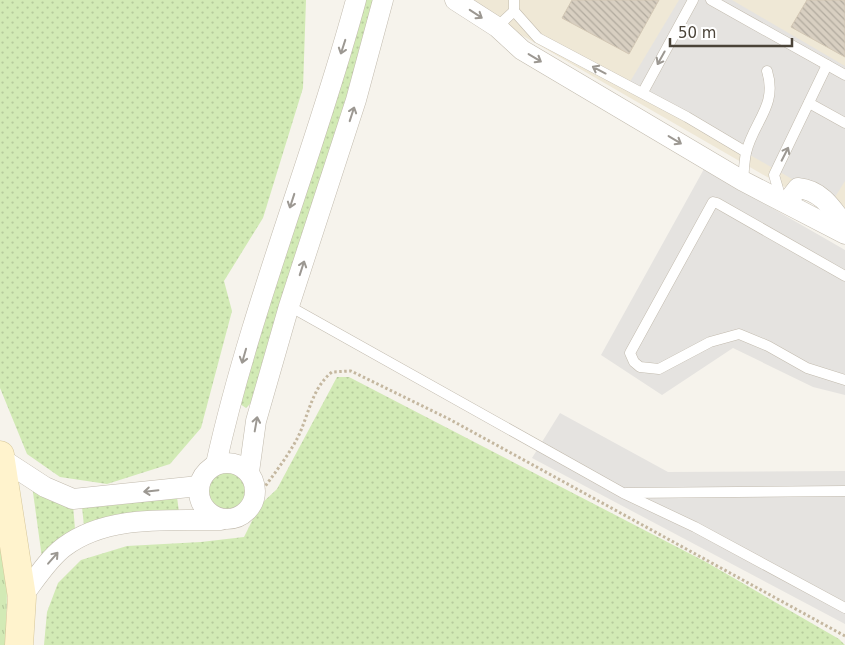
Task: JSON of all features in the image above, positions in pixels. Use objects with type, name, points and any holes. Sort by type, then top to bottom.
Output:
[{"type":"main road","points":[[1,457],[22,597],[19,645]]},
{"type":"street","points":[[221,520],[211,516],[203,508],[199,497],[199,486],[203,476],[216,464],[264,287],[345,43],[356,0]]},
{"type":"street","points":[[249,472],[256,421],[289,306],[356,100],[383,0]]},
{"type":"street","points":[[455,0],[497,27],[522,50],[746,183],[784,200],[845,234]]},
{"type":"street","points":[[784,200],[798,188],[808,189],[819,194],[845,226]]},
{"type":"street","points":[[1,457],[45,487],[73,499],[199,486]]},
{"type":"street","points":[[22,597],[63,548],[81,537],[128,522],[231,520],[241,517],[254,502],[255,486],[249,472],[241,466],[230,463],[216,464]]},
{"type":"lane","points":[[643,92],[693,0]]},
{"type":"lane","points":[[711,0],[845,74]]},
{"type":"lane","points":[[497,27],[514,5],[538,38],[643,92],[746,152]]},
{"type":"lane","points":[[784,200],[774,175],[827,65]]},
{"type":"lane","points":[[767,71],[771,85],[769,100],[746,152],[746,183],[774,175]]},
{"type":"lane","points":[[809,102],[845,123]]},
{"type":"lane","points":[[845,276],[713,202],[630,353],[634,362],[640,367],[659,369],[710,342],[740,334],[768,346],[807,368],[845,380]]},
{"type":"lane","points":[[289,306],[623,493],[695,527],[845,608]]},
{"type":"lane","points":[[623,493],[716,490],[845,491]]},
{"type":"path","points":[[254,502],[286,458],[299,435],[319,386],[332,372],[351,371],[449,419],[845,636]]},
{"type":"shaded area","points":[[461,0],[845,0],[845,222]]},
{"type":"shaded area","points":[[679,0],[732,0],[845,66],[845,181],[832,202],[628,85]]},
{"type":"shaded area","points":[[704,169],[845,250],[845,395],[813,387],[733,348],[662,395],[601,355]]},
{"type":"shaded area","points":[[560,413],[668,472],[845,471],[845,624],[532,458]]},
{"type":"green space","points":[[0,0],[306,0],[303,88],[263,218],[224,281],[232,311],[201,428],[170,464],[107,484],[60,477],[27,454],[0,388]]},
{"type":"green space","points":[[365,0],[376,0],[373,15],[251,403],[246,408],[240,404],[247,376]]},
{"type":"green space","points":[[337,377],[349,377],[706,562],[839,639],[845,645],[44,645],[47,612],[58,583],[81,560],[127,546],[201,542],[244,537],[260,505],[277,489]]},
{"type":"green space","points":[[226,472],[240,477],[245,491],[240,505],[226,510],[212,505],[207,491],[212,477]]},
{"type":"green space","points":[[32,485],[73,505],[75,529],[42,558]]},
{"type":"green space","points":[[177,497],[179,512],[84,526],[82,507]]},
{"type":"green space","points":[[0,519],[7,589],[6,645],[0,645]]},
{"type":"building","points":[[572,0],[659,0],[629,54],[562,18]]},
{"type":"building","points":[[807,0],[845,0],[845,57],[791,27]]}]
